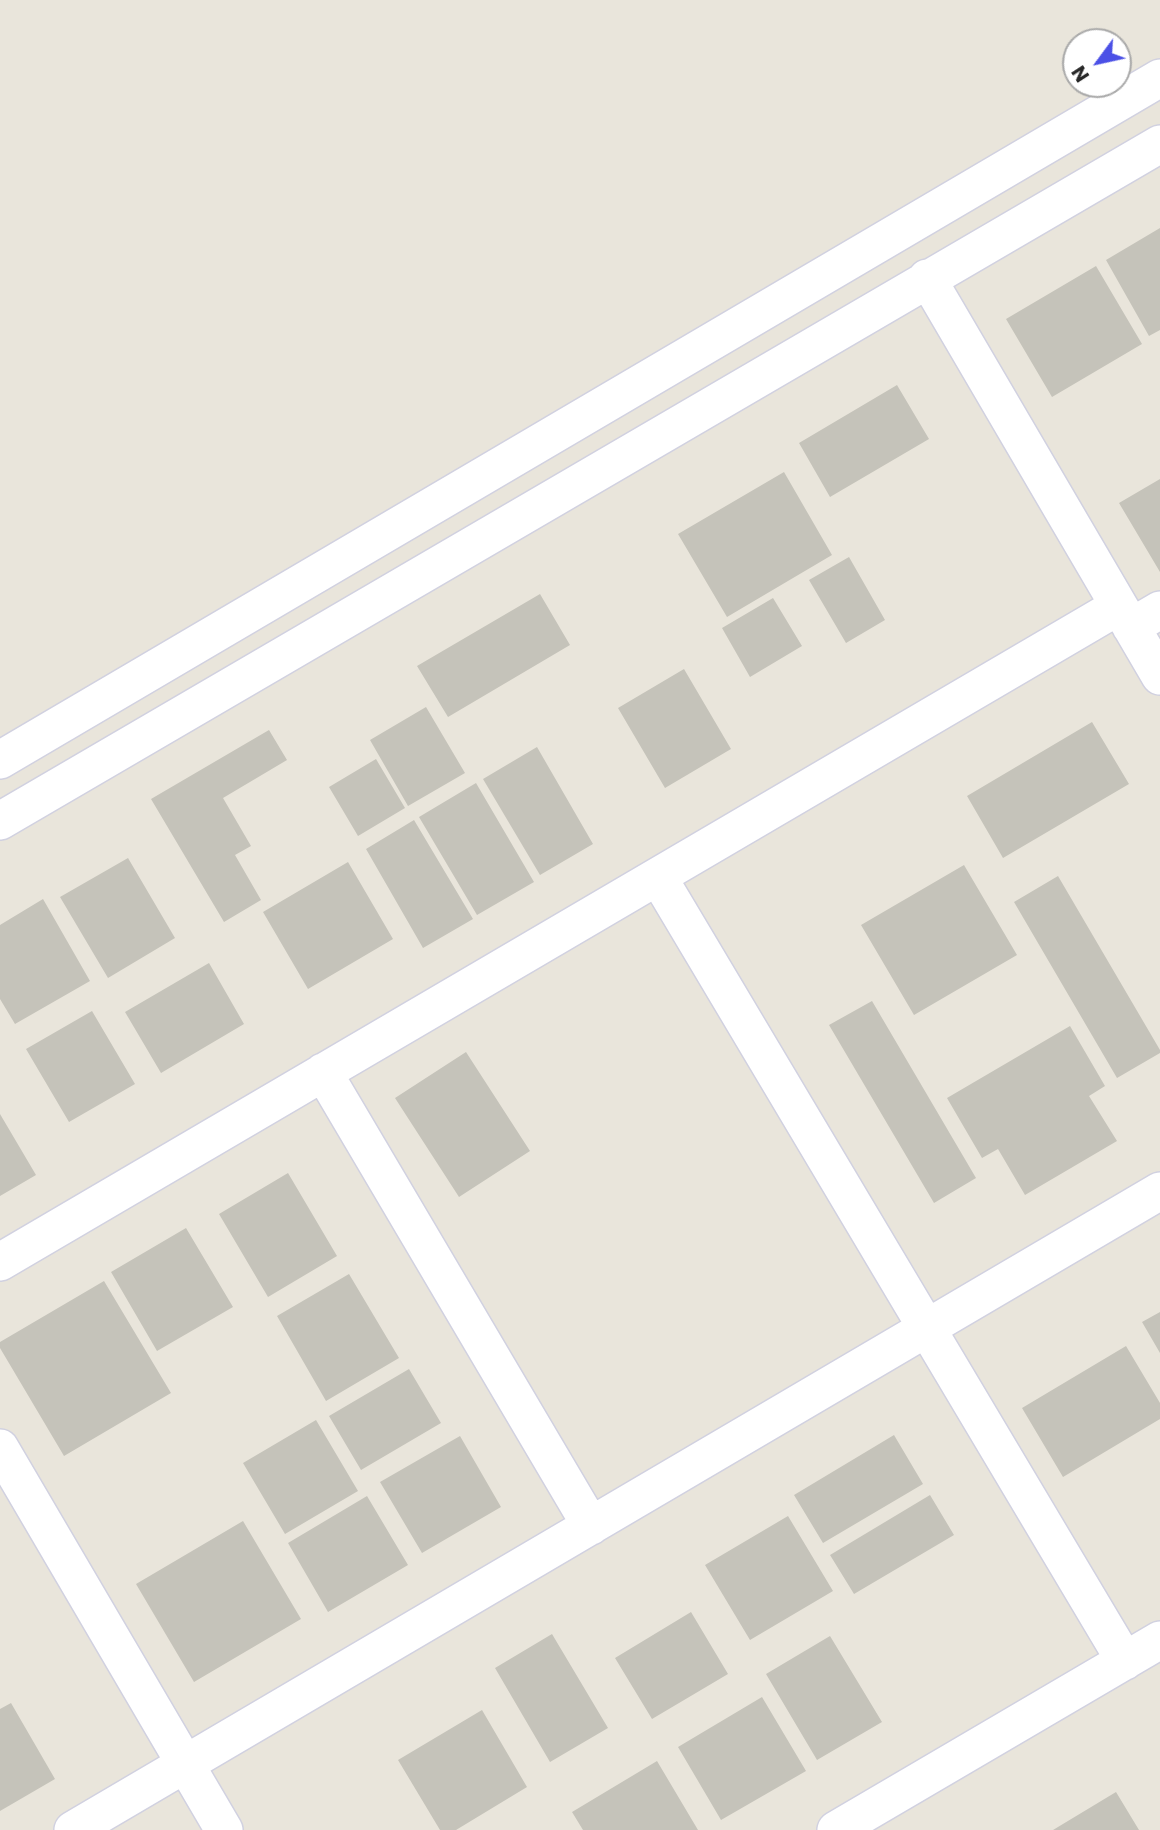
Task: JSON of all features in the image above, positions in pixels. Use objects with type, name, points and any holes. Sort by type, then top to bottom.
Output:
[{"type":"street","points":[[0,760],[1160,78]]},
{"type":"street","points":[[0,821],[1160,144]]},
{"type":"street","points":[[927,278],[1137,615],[1160,676]]},
{"type":"street","points":[[0,1262],[658,877],[1137,615]]},
{"type":"street","points":[[658,877],[1125,1661]]},
{"type":"street","points":[[323,1072],[591,1526]]},
{"type":"street","points":[[74,1830],[1160,1191]]},
{"type":"street","points":[[0,1448],[224,1830]]},
{"type":"street","points":[[836,1830],[1160,1640]]},
{"type":"building","points":[[1160,228],[1160,330],[1149,336],[1106,260]]},
{"type":"building","points":[[1096,266],[1142,344],[1052,397],[1006,319]]},
{"type":"building","points":[[897,385],[929,439],[830,497],[799,443]]},
{"type":"building","points":[[784,472],[832,555],[727,617],[678,534]]},
{"type":"building","points":[[1160,479],[1160,572],[1119,503]]},
{"type":"building","points":[[849,557],[885,620],[846,643],[809,580]]},
{"type":"building","points":[[540,594],[570,645],[448,717],[417,666]]},
{"type":"building","points":[[773,598],[802,646],[750,677],[722,628]]},
{"type":"building","points":[[684,669],[731,749],[665,788],[618,708]]},
{"type":"building","points":[[426,707],[465,773],[408,806],[370,740]]},
{"type":"building","points":[[1092,722],[1129,784],[1003,858],[967,796]]},
{"type":"building","points":[[269,730],[287,760],[223,798],[251,846],[235,855],[261,900],[224,922],[151,799]]},
{"type":"building","points":[[537,747],[593,844],[540,875],[483,779]]},
{"type":"building","points":[[376,759],[405,808],[358,836],[329,787]]},
{"type":"building","points":[[476,783],[534,882],[477,915],[419,817]]},
{"type":"building","points":[[414,820],[473,919],[423,948],[366,849]]},
{"type":"building","points":[[128,858],[175,938],[108,978],[60,897]]},
{"type":"building","points":[[348,862],[393,939],[308,989],[263,912]]},
{"type":"building","points":[[964,865],[1017,955],[914,1015],[861,925]]},
{"type":"building","points":[[1058,876],[1160,1050],[1160,1053],[1117,1078],[1014,902]]},
{"type":"building","points":[[43,899],[90,981],[15,1024],[0,999],[0,925]]},
{"type":"building","points":[[209,963],[244,1024],[161,1073],[125,1012]]},
{"type":"building","points":[[872,1001],[976,1178],[934,1203],[829,1025]]},
{"type":"building","points":[[92,1011],[135,1084],[69,1122],[26,1049]]},
{"type":"building","points":[[1070,1026],[1105,1086],[1089,1096],[1117,1141],[1025,1195],[998,1149],[982,1158],[947,1098]]},
{"type":"building","points":[[466,1052],[530,1151],[459,1197],[395,1098]]},
{"type":"building","points":[[0,1114],[36,1175],[0,1196]]},
{"type":"building","points":[[288,1173],[337,1256],[268,1297],[219,1214]]},
{"type":"building","points":[[186,1228],[233,1307],[157,1351],[111,1272]]},
{"type":"building","points":[[349,1274],[399,1358],[326,1401],[277,1316]]},
{"type":"building","points":[[104,1281],[171,1393],[64,1456],[0,1348],[0,1342]]},
{"type":"building","points":[[1160,1312],[1160,1353],[1142,1322]]},
{"type":"building","points":[[1126,1346],[1160,1403],[1160,1419],[1063,1477],[1022,1408]]},
{"type":"building","points":[[409,1369],[441,1423],[361,1470],[329,1416]]},
{"type":"building","points":[[316,1420],[358,1491],[285,1534],[243,1463]]},
{"type":"building","points":[[894,1435],[923,1484],[823,1543],[794,1495]]},
{"type":"building","points":[[460,1436],[501,1507],[422,1553],[380,1482]]},
{"type":"building","points":[[930,1495],[954,1535],[854,1594],[830,1555]]},
{"type":"building","points":[[367,1496],[408,1565],[328,1612],[288,1543]]},
{"type":"building","points":[[788,1516],[833,1591],[750,1640],[705,1565]]},
{"type":"building","points":[[243,1521],[301,1619],[194,1682],[136,1584]]},
{"type":"building","points":[[691,1612],[728,1674],[652,1719],[615,1658]]},
{"type":"building","points":[[552,1634],[608,1728],[550,1762],[495,1668]]},
{"type":"building","points":[[830,1636],[882,1722],[817,1760],[766,1674]]},
{"type":"building","points":[[762,1697],[806,1771],[721,1820],[678,1747]]},
{"type":"building","points":[[11,1703],[55,1779],[0,1811],[0,1709]]},
{"type":"building","points":[[482,1710],[527,1787],[456,1830],[440,1830],[398,1760]]},
{"type":"building","points":[[657,1761],[698,1830],[583,1830],[572,1812]]},
{"type":"building","points":[[1116,1792],[1139,1830],[1053,1830]]}]
